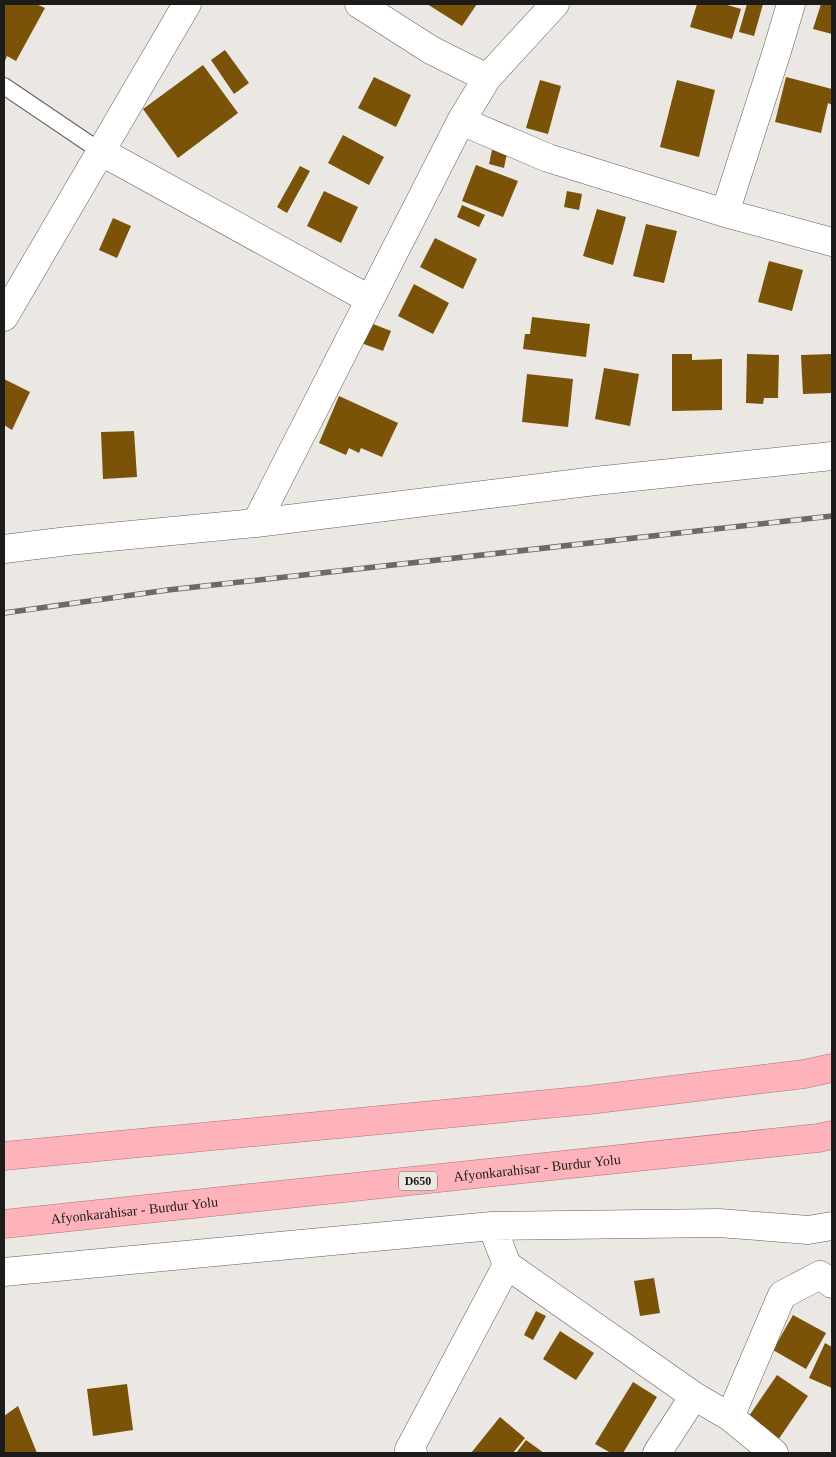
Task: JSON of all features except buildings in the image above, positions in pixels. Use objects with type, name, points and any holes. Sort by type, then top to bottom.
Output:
[{"type":"highway","points":[[4,1156],[589,1100],[804,1074],[832,1068]]},
{"type":"highway","name":"Afyonkarahisar - Burdur Yolu","points":[[4,1224],[601,1162],[832,1135]]},
{"type":"street","points":[[4,317],[187,4]]},
{"type":"street","points":[[358,4],[431,50],[487,78]]},
{"type":"street","points":[[256,523],[461,121],[487,78],[555,4]]},
{"type":"street","points":[[725,213],[791,4]]},
{"type":"street","points":[[461,121],[548,158],[725,213],[832,242]]},
{"type":"street","points":[[100,151],[369,299]]},
{"type":"street","points":[[4,549],[256,523],[595,481],[832,456]]},
{"type":"street","points":[[4,1272],[492,1226],[719,1224],[808,1230],[832,1226]]},
{"type":"street","points":[[492,1226],[507,1265],[694,1396],[730,1417],[774,1453]]},
{"type":"street","points":[[413,1453],[409,1450],[507,1265]]},
{"type":"street","points":[[730,1417],[782,1295],[820,1275],[832,1284]]},
{"type":"street","points":[[657,1453],[694,1396]]},
{"type":"lane","points":[[4,86],[100,151]]},
{"type":"railway","points":[[4,613],[168,590],[832,516]]}]
